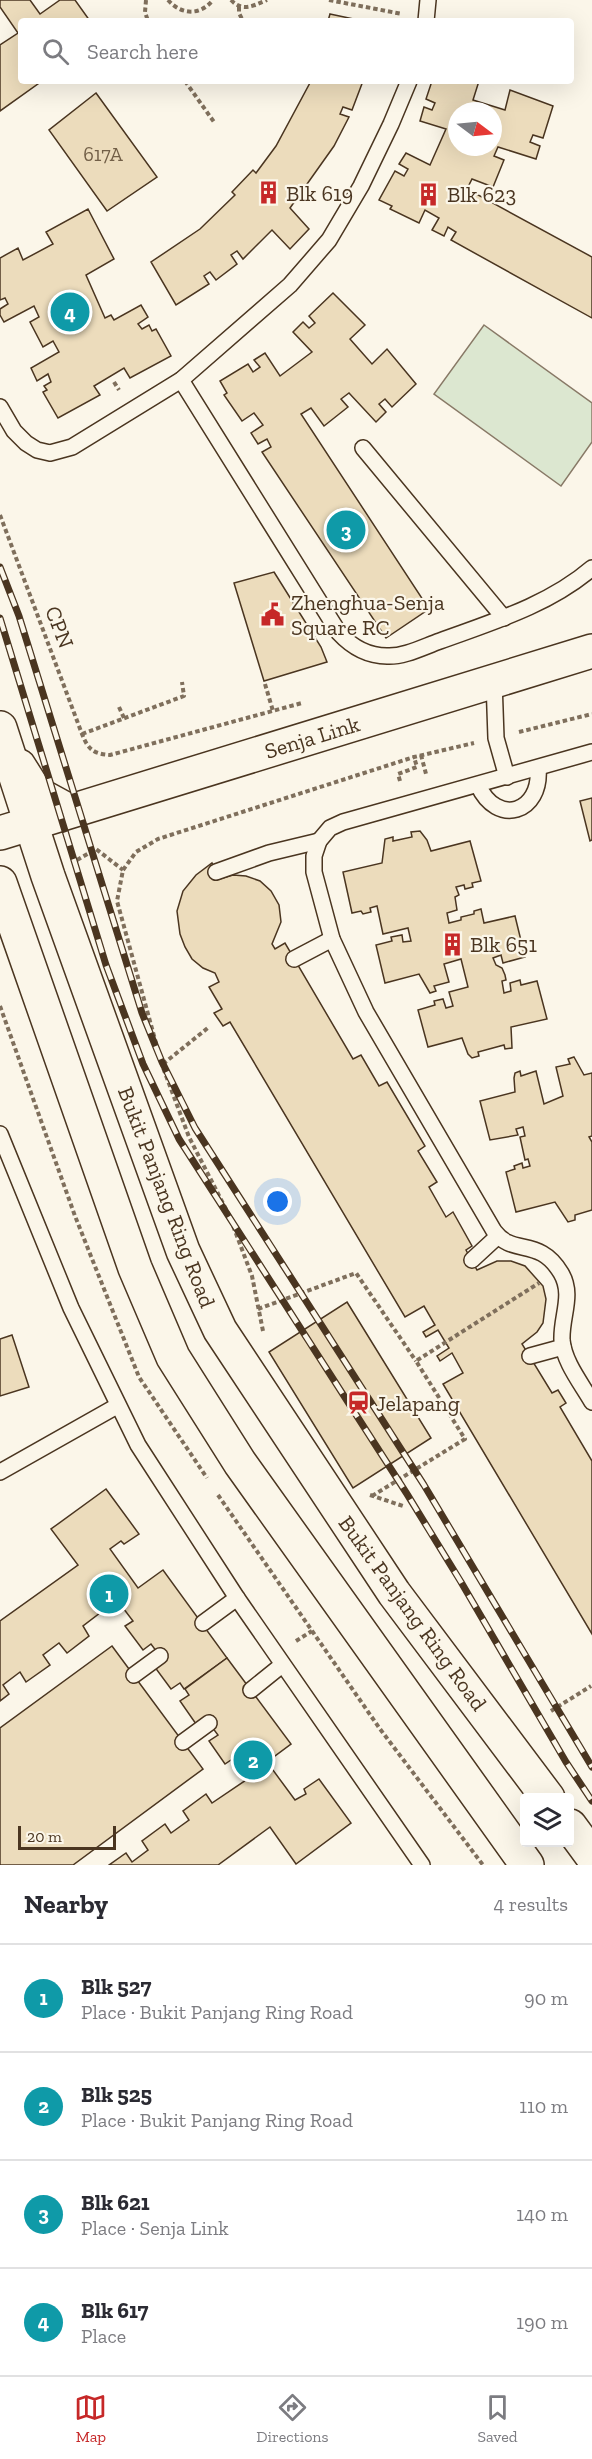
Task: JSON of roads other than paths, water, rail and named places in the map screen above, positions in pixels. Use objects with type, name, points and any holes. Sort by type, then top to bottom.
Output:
[{"type":"main road","name":"Senja Link","points":[[0,833],[592,651]]},
{"type":"main road","name":"Bukit Panjang Ring Road","points":[[0,728],[52,887],[183,1251],[220,1330],[394,1593],[545,1793]]},
{"type":"main road","points":[[10,760],[19,766],[36,793],[69,811]]},
{"type":"main road","points":[[0,883],[135,1268],[173,1357],[240,1463],[527,1865]]},
{"type":"main road","points":[[574,1831],[592,1856]]},
{"type":"lane","points":[[426,18],[428,0]]},
{"type":"lane","points":[[0,407],[14,431],[26,443],[36,450],[50,453],[72,447],[181,380],[290,285],[329,240],[361,186],[408,84]]},
{"type":"lane","points":[[181,380],[339,633],[354,647],[376,655],[393,656],[504,618],[553,595],[592,568]]},
{"type":"lane","points":[[363,448],[504,618]]},
{"type":"lane","points":[[494,681],[496,738],[507,777]]},
{"type":"lane","points":[[592,752],[343,822],[330,828],[319,841],[314,856],[314,872],[332,939],[366,1012],[498,1236],[507,1243],[540,1250],[561,1273],[568,1295],[563,1347],[592,1402]]},
{"type":"lane","points":[[478,785],[491,804],[502,810],[515,811],[527,804],[536,792],[539,781],[538,768]]},
{"type":"lane","points":[[216,872],[269,853],[319,841]]},
{"type":"lane","points":[[294,959],[332,939]]},
{"type":"lane","points":[[0,1134],[71,1308],[138,1445],[282,1665],[422,1865]]},
{"type":"lane","points":[[472,1260],[498,1236]]},
{"type":"lane","points":[[530,1356],[563,1347]]},
{"type":"lane","points":[[0,1472],[117,1406]]},
{"type":"lane","points":[[203,1623],[237,1598]]},
{"type":"lane","points":[[134,1675],[160,1656]]},
{"type":"lane","points":[[251,1690],[282,1665]]},
{"type":"lane","points":[[183,1743],[209,1723]]},
{"type":"railway","points":[[0,567],[19,616],[142,1013],[162,1062],[195,1128],[424,1485],[592,1767]]},
{"type":"railway","points":[[0,618],[106,965],[143,1064],[179,1139],[407,1494],[566,1762],[592,1801]]},
{"type":"place","name":"Blk 619","points":[[268,193]]},
{"type":"place","name":"Blk 623","points":[[429,194]]},
{"type":"place","name":"Blk 617","points":[[70,312]]},
{"type":"place","name":"Blk 621","points":[[346,530]]},
{"type":"place","name":"Zhenghua-Senja Square RC","points":[[273,615]]},
{"type":"place","name":"Blk 651","points":[[452,944]]},
{"type":"place","name":"Jelapang","points":[[358,1403]]},
{"type":"place","name":"Blk 527","points":[[109,1594]]},
{"type":"place","name":"Blk 525","points":[[253,1760]]}]
